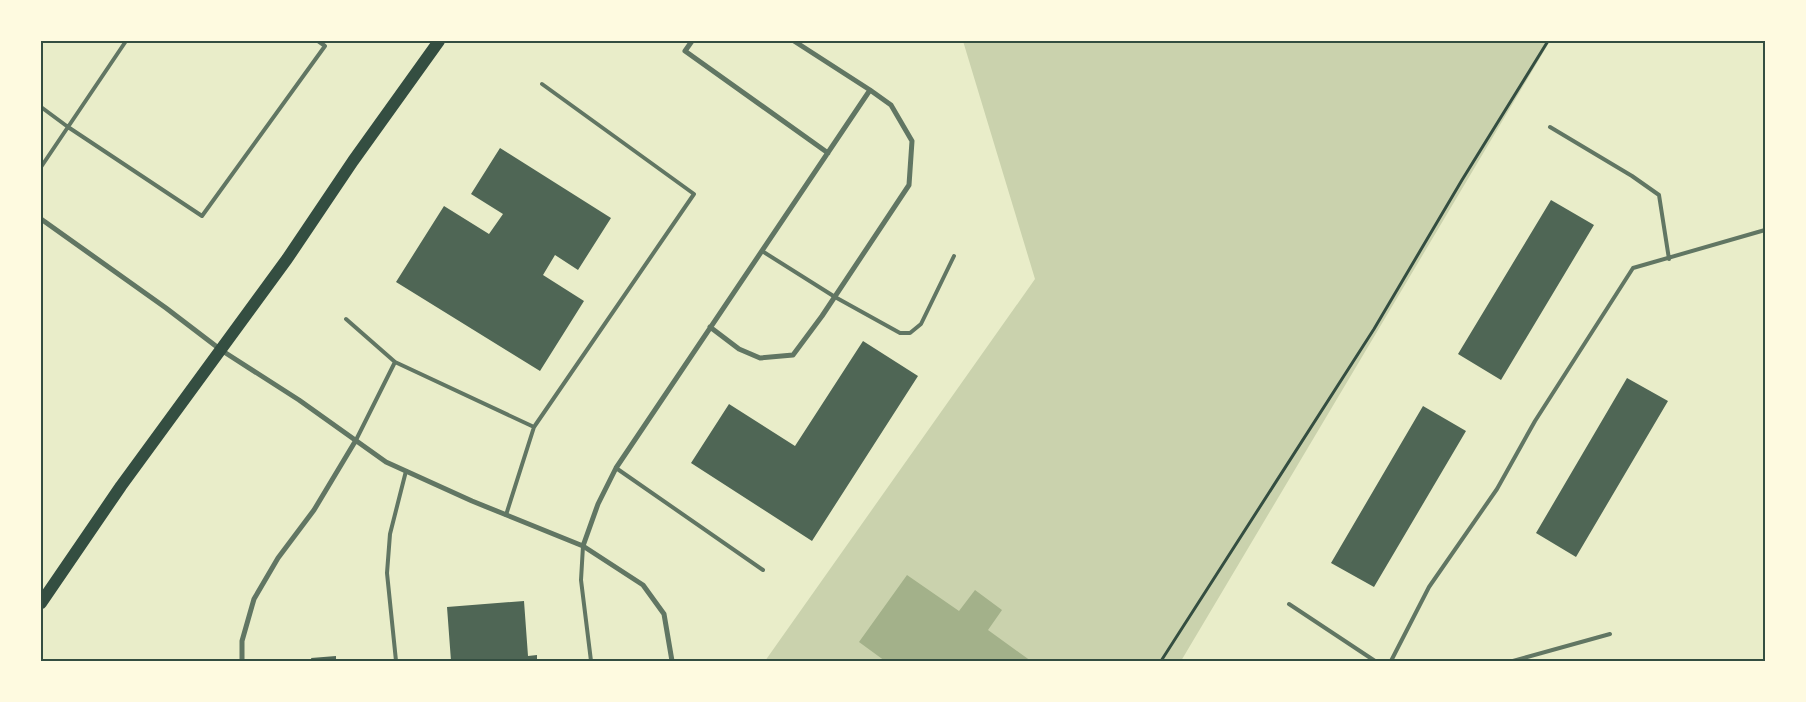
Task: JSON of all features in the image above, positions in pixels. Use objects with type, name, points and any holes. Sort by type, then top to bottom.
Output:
[{"type":"main road","points":[[41,603],[121,486],[287,258],[353,160],[439,41]]},
{"type":"street","points":[[692,41],[685,51],[828,153]]},
{"type":"street","points":[[710,328],[739,349],[760,358],[793,355],[835,297],[909,185],[912,141],[891,105],[794,41]]},
{"type":"street","points":[[583,546],[598,504],[616,468],[870,90]]},
{"type":"street","points":[[41,219],[166,308],[221,350],[299,400],[386,462],[506,515],[583,546],[643,585],[664,614],[672,661]]},
{"type":"street","points":[[242,661],[242,641],[254,599],[278,558],[314,510],[356,440]]},
{"type":"lane","points":[[41,166],[126,41]]},
{"type":"lane","points":[[41,107],[202,216],[325,46],[318,41]]},
{"type":"lane","points":[[506,515],[534,427],[694,194],[542,84]]},
{"type":"lane","points":[[1550,127],[1632,176],[1659,196],[1669,258]]},
{"type":"lane","points":[[1391,661],[1429,588],[1497,489],[1535,421],[1633,268],[1765,230]]},
{"type":"lane","points":[[762,251],[835,297],[900,333],[910,333],[921,324],[954,256]]},
{"type":"lane","points":[[346,319],[395,362],[534,427]]},
{"type":"lane","points":[[356,440],[395,362]]},
{"type":"lane","points":[[616,468],[763,570]]},
{"type":"lane","points":[[396,661],[387,573],[390,534],[406,471]]},
{"type":"lane","points":[[583,546],[581,580],[591,661]]},
{"type":"lane","points":[[1289,604],[1375,661]]},
{"type":"lane","points":[[1513,661],[1610,634]]},
{"type":"path","points":[[1161,661],[1374,329],[1462,180],[1548,41]]},
{"type":"shaded area","points":[[963,41],[1550,41],[1181,661],[765,661],[1035,279]]},
{"type":"shaded area","points":[[907,575],[959,611],[975,590],[1002,610],[988,630],[1031,661],[885,661],[859,642]]},
{"type":"building","points":[[500,148],[611,218],[578,270],[555,255],[543,275],[584,301],[540,371],[396,282],[444,206],[489,234],[503,214],[471,194]]},
{"type":"building","points":[[1551,200],[1594,225],[1501,380],[1458,354]]},
{"type":"building","points":[[863,341],[918,376],[812,541],[691,463],[729,404],[795,446]]},
{"type":"building","points":[[1627,378],[1668,401],[1576,557],[1536,533]]},
{"type":"building","points":[[1423,406],[1466,431],[1374,587],[1331,563]]},
{"type":"building","points":[[524,601],[528,656],[537,655],[537,661],[451,661],[447,607]]},
{"type":"building","points":[[336,656],[336,661],[312,661],[311,658]]}]
